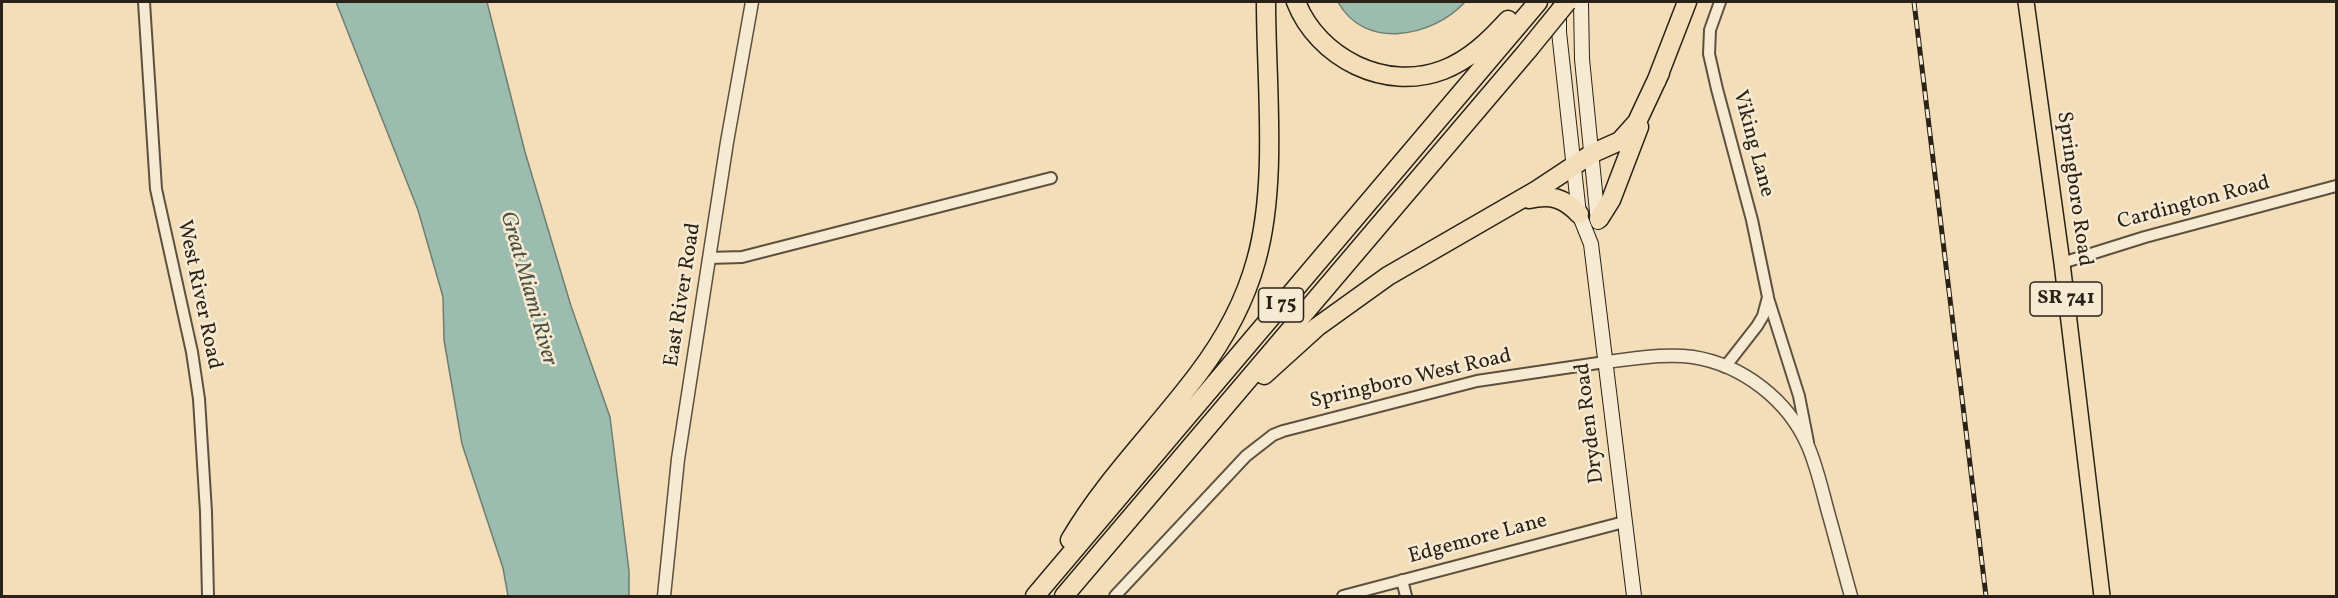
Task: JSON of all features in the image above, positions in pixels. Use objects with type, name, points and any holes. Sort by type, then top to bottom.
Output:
[{"type":"highway","points":[[1038,592],[1089,508],[1200,373],[1227,330],[1256,262],[1262,232],[1268,171],[1266,2]]},
{"type":"highway","points":[[1296,2],[1308,24],[1333,51],[1347,61],[1368,71],[1410,76],[1441,71],[1470,56],[1530,5]]},
{"type":"highway","name":"I 75","points":[[1064,597],[1567,2]]},
{"type":"highway","points":[[1599,219],[1611,200],[1687,2]]},
{"type":"highway","name":"I 75","points":[[1038,592],[1530,5]]},
{"type":"highway","points":[[1192,445],[1287,352],[1317,327],[1388,276],[1574,167],[1593,153],[1620,141],[1632,130],[1660,73]]},
{"type":"highway","points":[[1510,205],[1528,199],[1551,196],[1568,203],[1579,214]]},
{"type":"main road","name":"Dryden Road","points":[[1558,2],[1559,32],[1579,214],[1592,244],[1634,597]]},
{"type":"main road","name":"Dryden Road","points":[[1581,2],[1582,59],[1599,219],[1592,244]]},
{"type":"main road","name":"Springboro Road","points":[[2026,2],[2062,263],[2102,597]]},
{"type":"street","name":"West River Road","points":[[144,2],[156,189],[192,352],[199,399],[206,512],[208,597]]},
{"type":"street","name":"East River Road","points":[[664,597],[678,459],[752,2]]},
{"type":"street","name":"Viking Lane","points":[[1720,2],[1710,30],[1709,54],[1716,89],[1752,220],[1768,297],[1798,396],[1809,448]]},
{"type":"street","points":[[710,258],[750,255],[1051,178]]},
{"type":"street","name":"Cardington Road","points":[[2062,263],[2145,237],[2337,186]]},
{"type":"street","points":[[1725,367],[1757,326],[1763,316],[1768,297]]},
{"type":"street","name":"Springboro West Road","points":[[1115,597],[1246,456],[1273,435],[1477,381],[1651,357],[1691,357],[1725,367],[1745,376],[1770,394],[1794,421],[1809,448],[1851,597]]},
{"type":"street","name":"Edgemore Lane","points":[[1343,597],[1624,522]]},
{"type":"street","points":[[1402,580],[1406,597]]},
{"type":"water","name":"Great Miami River","points":[[336,2],[487,2],[525,152],[571,306],[610,417],[629,571],[629,596],[508,596],[503,568],[462,444],[444,340],[443,297],[418,210]]},
{"type":"water","points":[[1338,2],[1465,2],[1435,24],[1399,34],[1381,33],[1364,27],[1350,17]]},
{"type":"railway","points":[[1914,2],[1986,596]]}]
